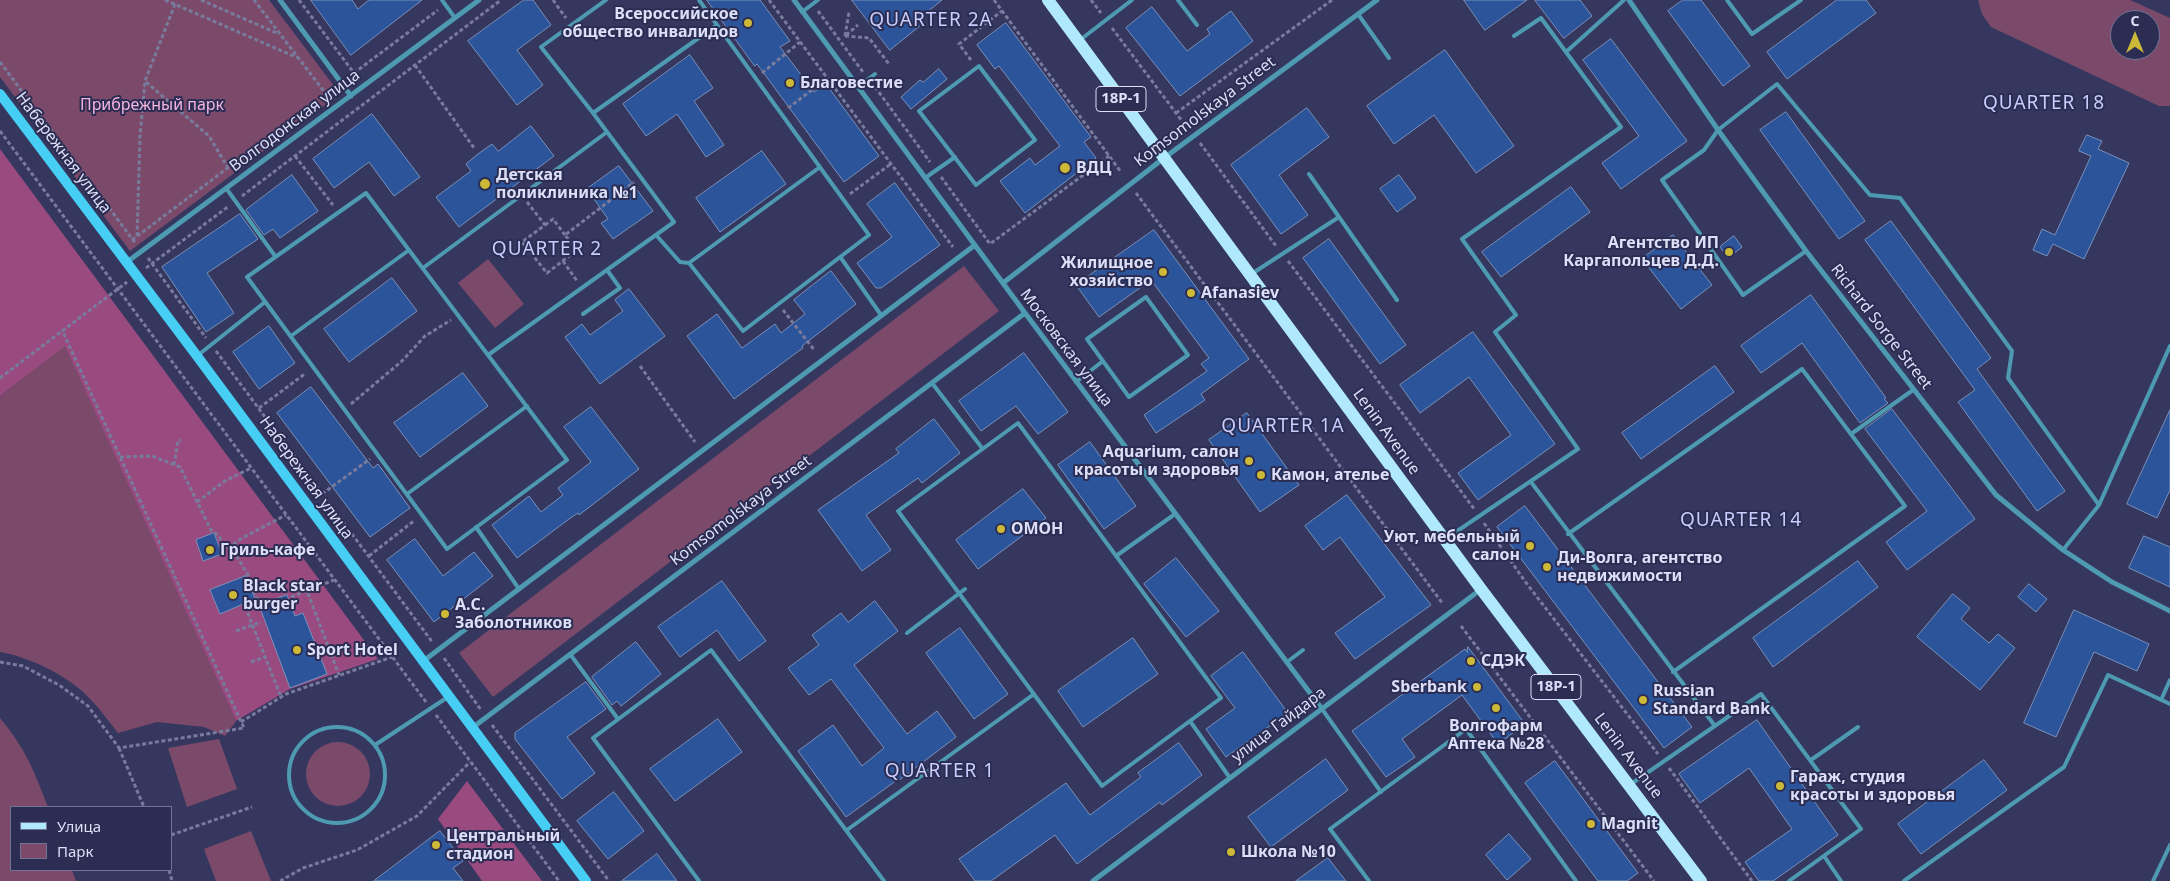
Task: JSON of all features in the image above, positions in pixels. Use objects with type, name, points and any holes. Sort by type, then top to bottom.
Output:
[{"type":"main road","name":"Lenin Avenue","points":[[1048,0],[1481,589],[1701,881]]},
{"type":"street","points":[[280,0],[351,96]]},
{"type":"street","name":"Волгодонская улица","points":[[126,263],[479,0]]},
{"type":"street","name":"Московская улица","points":[[794,0],[1076,382],[1322,709]]},
{"type":"street","name":"Komsomolskaya Street","points":[[1003,283],[1164,158],[1377,0]]},
{"type":"street","name":"Richard Sorge Street","points":[[1629,0],[1718,130],[1806,251],[1996,495],[2063,550],[2112,582],[2170,611]]},
{"type":"street","name":"Набережная улица","points":[[0,94],[197,356],[586,881]]},
{"type":"street","points":[[422,662],[974,245]]},
{"type":"street","name":"Komsomolskaya Street","points":[[472,728],[1025,313]]},
{"type":"street","name":"улица Гайдара","points":[[1093,881],[1481,589]]},
{"type":"lane","points":[[442,0],[456,18]]},
{"type":"lane","points":[[488,355],[674,222],[541,47],[606,0]]},
{"type":"lane","points":[[689,263],[743,331],[869,236],[699,0]]},
{"type":"lane","points":[[802,12],[818,0]]},
{"type":"lane","points":[[1079,41],[1132,0]]},
{"type":"lane","points":[[1178,0],[1197,25]]},
{"type":"lane","points":[[1566,52],[1624,0]]},
{"type":"lane","points":[[1727,0],[1752,34],[1801,0]]},
{"type":"lane","points":[[1358,14],[1389,58]]},
{"type":"lane","points":[[1445,540],[1578,450],[1495,332],[1516,315],[1462,239],[1621,127],[1540,18],[1514,36]]},
{"type":"lane","points":[[593,113],[717,25]]},
{"type":"lane","points":[[979,66],[1036,140],[976,185],[954,157],[919,111],[979,66]]},
{"type":"lane","points":[[858,87],[875,74]]},
{"type":"lane","points":[[1806,251],[1743,295],[1662,180],[1704,150],[1718,130],[1777,84],[1870,195],[1900,198],[2012,351],[2008,378],[2098,505]]},
{"type":"lane","points":[[423,268],[607,132]]},
{"type":"lane","points":[[925,178],[954,157]]},
{"type":"lane","points":[[656,235],[680,262],[689,263],[820,167]]},
{"type":"lane","points":[[1309,174],[1397,300]]},
{"type":"lane","points":[[226,188],[275,256]]},
{"type":"lane","points":[[366,193],[409,250],[567,460],[448,549],[247,277],[366,193]]},
{"type":"lane","points":[[1250,275],[1339,217]]},
{"type":"lane","points":[[291,336],[409,250]]},
{"type":"lane","points":[[841,258],[881,315]]},
{"type":"lane","points":[[582,314],[620,288],[607,270]]},
{"type":"lane","points":[[1146,297],[1188,355],[1129,397],[1103,360],[1087,339],[1146,297]]},
{"type":"lane","points":[[197,356],[265,302]]},
{"type":"lane","points":[[2063,550],[2098,505],[2170,346]]},
{"type":"lane","points":[[1076,382],[1103,360]]},
{"type":"lane","points":[[1568,534],[1802,369],[1905,506],[1673,672]]},
{"type":"lane","points":[[932,383],[982,448]]},
{"type":"lane","points":[[1851,434],[1914,390]]},
{"type":"lane","points":[[407,494],[527,406]]},
{"type":"lane","points":[[1018,423],[1116,556],[1221,698],[1102,786],[898,511],[1018,423]]},
{"type":"lane","points":[[1531,482],[1568,534],[1715,726]]},
{"type":"lane","points":[[1116,556],[1175,514]]},
{"type":"lane","points":[[476,527],[519,589]]},
{"type":"lane","points":[[907,633],[964,588]]},
{"type":"lane","points":[[700,881],[593,738],[711,650],[884,881]]},
{"type":"lane","points":[[1286,662],[1303,650]]},
{"type":"lane","points":[[570,654],[618,719]]},
{"type":"lane","points":[[1904,881],[2064,767],[2108,676],[2170,704]]},
{"type":"lane","points":[[2161,700],[2170,680]]},
{"type":"lane","points":[[846,830],[1034,694]]},
{"type":"lane","points":[[1630,785],[1761,694],[1861,829],[1788,881]]},
{"type":"lane","points":[[375,745],[448,696]]},
{"type":"lane","points":[[1322,709],[1381,792]]},
{"type":"lane","points":[[1190,721],[1230,778]]},
{"type":"lane","points":[[338,727],[354,730],[368,738],[375,745],[384,763],[385,779],[382,794],[373,807],[361,817],[346,823],[331,823],[316,818],[303,809],[293,796],[289,780],[290,764],[296,749],[307,737],[322,729],[338,727]]},
{"type":"lane","points":[[1811,760],[1858,727]]},
{"type":"lane","points":[[1370,881],[1330,830],[1466,729],[1576,881]]},
{"type":"lane","points":[[2153,881],[2170,845]]},
{"type":"lane","points":[[1824,856],[1842,881]]},
{"type":"path","points":[[165,0],[298,58]]},
{"type":"path","points":[[201,0],[280,34]]},
{"type":"path","points":[[254,0],[326,94]]},
{"type":"path","points":[[299,0],[352,74],[445,5]]},
{"type":"path","points":[[153,264],[501,0]]},
{"type":"path","points":[[553,0],[572,25]]},
{"type":"path","points":[[994,0],[1120,172]]},
{"type":"path","points":[[1091,0],[1185,125]]},
{"type":"path","points":[[1176,114],[1332,0]]},
{"type":"path","points":[[137,236],[140,136],[146,81],[175,4]]},
{"type":"path","points":[[977,68],[959,44],[1002,11]]},
{"type":"path","points":[[845,36],[850,12]]},
{"type":"path","points":[[845,36],[858,25]]},
{"type":"path","points":[[845,36],[869,38],[889,64]]},
{"type":"path","points":[[755,78],[800,42]]},
{"type":"path","points":[[0,62],[132,240],[153,264],[609,881]]},
{"type":"path","points":[[415,65],[474,148]]},
{"type":"path","points":[[781,113],[828,78]]},
{"type":"path","points":[[146,81],[209,136],[228,168]]},
{"type":"path","points":[[132,240],[332,89]]},
{"type":"path","points":[[0,131],[559,881]]},
{"type":"path","points":[[1200,144],[1479,516],[1527,584],[1664,762],[1752,881]]},
{"type":"path","points":[[295,156],[338,212]]},
{"type":"path","points":[[843,199],[892,163]]},
{"type":"path","points":[[565,235],[640,177]]},
{"type":"path","points":[[1136,193],[1443,604]]},
{"type":"path","points":[[522,195],[545,225]]},
{"type":"path","points":[[553,219],[577,250],[547,273],[522,242],[545,225],[553,219]]},
{"type":"path","points":[[563,261],[582,288]]},
{"type":"path","points":[[0,378],[117,288]]},
{"type":"path","points":[[778,305],[815,351]]},
{"type":"path","points":[[345,409],[402,360],[425,336],[458,316]]},
{"type":"path","points":[[62,330],[244,728],[119,748]]},
{"type":"path","points":[[640,366],[695,442]]},
{"type":"path","points":[[258,408],[313,367]]},
{"type":"path","points":[[174,465],[178,441],[181,440]]},
{"type":"path","points":[[322,494],[377,454]]},
{"type":"path","points":[[120,457],[152,456],[180,467],[211,530],[236,555],[248,575],[258,601],[245,606],[282,697]]},
{"type":"path","points":[[197,502],[225,481],[251,468]]},
{"type":"path","points":[[368,556],[422,514]]},
{"type":"path","points":[[228,548],[242,538],[286,515]]},
{"type":"path","points":[[291,597],[334,580]]},
{"type":"path","points":[[307,591],[338,675]]},
{"type":"path","points":[[236,631],[261,622]]},
{"type":"path","points":[[1461,626],[1654,881]]},
{"type":"path","points":[[252,662],[265,657]]},
{"type":"path","points":[[241,722],[282,697],[338,675],[392,657]]},
{"type":"path","points":[[0,662],[23,666],[59,685],[88,706],[119,748],[144,806]]},
{"type":"path","points":[[280,881],[303,868],[357,850],[416,816],[470,762]]},
{"type":"path","points":[[172,835],[252,807]]},
{"type":"green space","name":"Прибрежный парк","points":[[0,0],[269,0],[340,94],[130,251],[0,77]]},
{"type":"green space","points":[[1978,0],[2130,0],[2152,10],[2110,10],[2110,60],[2160,60],[2160,14],[2170,18],[2170,106],[2159,106],[1991,27],[1982,14]]},
{"type":"green space","points":[[488,259],[524,304],[495,328],[458,283]]},
{"type":"green space","points":[[964,266],[999,311],[493,697],[459,653]]},
{"type":"green space","points":[[65,345],[236,721],[225,736],[204,727],[157,722],[118,733],[95,704],[73,684],[37,663],[0,652],[0,396]]},
{"type":"green space","points":[[0,718],[9,729],[28,761],[48,806],[10,806],[10,871],[72,871],[76,881],[0,881]]},
{"type":"green space","points":[[219,739],[237,789],[187,807],[168,748]]},
{"type":"green space","points":[[332,742],[344,742],[361,751],[368,762],[370,774],[368,786],[361,797],[344,806],[332,806],[320,801],[311,792],[306,780],[306,768],[311,756],[320,747]]},
{"type":"green space","points":[[251,831],[271,881],[216,881],[204,849]]},
{"type":"shaded area","points":[[0,149],[378,659],[290,689],[236,721],[65,346],[0,396]]},
{"type":"shaded area","points":[[467,781],[542,881],[482,881],[438,819]]},
{"type":"building","points":[[311,0],[352,0],[358,9],[369,0],[422,0],[351,55]]},
{"type":"building","points":[[524,0],[533,0],[551,25],[517,50],[543,85],[517,105],[468,41]]},
{"type":"building","points":[[707,0],[760,0],[790,41],[780,47],[814,92],[826,84],[879,156],[844,182]]},
{"type":"building","points":[[852,0],[942,0],[917,20],[921,25],[890,50]]},
{"type":"building","points":[[1464,0],[1527,0],[1485,30]]},
{"type":"building","points":[[1535,0],[1580,0],[1592,16],[1564,38]]},
{"type":"building","points":[[1683,0],[1701,0],[1750,66],[1723,86],[1668,11]]},
{"type":"building","points":[[1837,0],[1866,0],[1876,13],[1787,79],[1767,52]]},
{"type":"building","points":[[1152,7],[1187,51],[1210,34],[1207,29],[1231,11],[1253,41],[1180,96],[1126,28]]},
{"type":"building","points":[[1006,23],[1091,137],[1084,142],[1096,158],[1025,213],[1000,181],[1030,158],[1035,165],[1060,146],[999,66],[995,69],[977,45]]},
{"type":"building","points":[[1611,39],[1687,141],[1621,189],[1602,163],[1639,136],[1583,60]]},
{"type":"building","points":[[1445,50],[1514,146],[1476,173],[1434,115],[1394,144],[1367,106]]},
{"type":"building","points":[[690,55],[713,88],[694,101],[724,145],[706,157],[677,114],[646,136],[623,104]]},
{"type":"building","points":[[939,69],[947,79],[911,109],[901,97],[920,80],[923,82]]},
{"type":"building","points":[[1307,108],[1329,137],[1279,175],[1308,215],[1281,234],[1231,165]]},
{"type":"building","points":[[1786,112],[1865,221],[1839,239],[1760,130]]},
{"type":"building","points":[[372,114],[420,177],[394,196],[369,162],[334,188],[313,159]]},
{"type":"building","name":"Детская поликлиника №1","points":[[531,126],[554,156],[459,227],[436,197],[471,171],[466,164],[478,154],[492,144],[498,151]]},
{"type":"building","points":[[2087,135],[2102,141],[2098,149],[2129,163],[2084,259],[2053,244],[2047,256],[2033,250],[2042,229],[2055,235],[2091,156],[2079,151]]},
{"type":"building","points":[[762,151],[786,184],[720,232],[696,198]]},
{"type":"building","points":[[619,166],[653,211],[613,239],[601,223],[608,219],[587,189]]},
{"type":"building","points":[[292,175],[318,211],[280,238],[273,229],[264,235],[246,210]]},
{"type":"building","points":[[1399,175],[1416,198],[1397,212],[1380,189]]},
{"type":"building","points":[[895,183],[940,245],[881,288],[876,288],[857,263],[892,237],[867,204]]},
{"type":"building","points":[[1571,187],[1590,212],[1501,277],[1482,252]]},
{"type":"building","points":[[240,214],[258,239],[207,273],[234,313],[206,332],[162,267]]},
{"type":"building","points":[[1891,221],[1991,358],[1977,369],[2065,491],[2037,511],[1958,402],[1975,390],[1865,240]]},
{"type":"building","points":[[1154,230],[1249,359],[1201,394],[1205,400],[1156,433],[1144,415],[1207,371],[1201,364],[1209,358],[1151,280],[1099,317],[1076,285]]},
{"type":"building","points":[[1673,235],[1712,285],[1681,309],[1642,259]]},
{"type":"building","name":"Агентство ИП Каргапольцев Д.Д.","points":[[1734,236],[1742,247],[1728,258],[1720,247]]},
{"type":"building","points":[[1329,239],[1406,345],[1380,364],[1303,258]]},
{"type":"building","points":[[831,271],[856,304],[802,346],[803,348],[734,399],[687,336],[717,314],[742,348],[775,324],[781,333],[805,314],[794,300]]},
{"type":"building","points":[[392,278],[417,311],[349,362],[324,329]]},
{"type":"building","points":[[629,289],[665,336],[600,384],[565,337],[582,324],[590,335],[623,311],[615,300]]},
{"type":"building","points":[[1811,295],[1888,403],[1860,423],[1802,343],[1761,373],[1741,346]]},
{"type":"building","points":[[269,326],[295,363],[259,389],[233,352]]},
{"type":"building","points":[[1473,332],[1555,444],[1478,500],[1458,473],[1511,435],[1469,377],[1420,413],[1400,385]]},
{"type":"building","points":[[1024,353],[1068,412],[1038,434],[1016,406],[981,431],[959,401]]},
{"type":"building","points":[[1715,366],[1734,392],[1641,459],[1622,433]]},
{"type":"building","points":[[463,373],[488,406],[420,457],[394,423]]},
{"type":"building","points":[[311,387],[373,468],[378,464],[410,508],[370,537],[277,413]]},
{"type":"building","points":[[591,407],[639,469],[579,515],[578,513],[569,519],[517,558],[492,525],[529,496],[541,512],[563,495],[558,488],[591,462],[564,427]]},
{"type":"building","points":[[1892,409],[1975,519],[1907,570],[1886,542],[1927,511],[1865,429]]},
{"type":"building","points":[[2170,410],[2170,490],[2157,518],[2127,504]]},
{"type":"building","points":[[1247,413],[1299,485],[1260,512],[1209,440]]},
{"type":"building","points":[[934,419],[960,453],[922,483],[918,478],[866,515],[891,550],[862,571],[818,510],[899,453],[896,449]]},
{"type":"building","points":[[1090,442],[1136,506],[1104,529],[1058,465]]},
{"type":"building","name":"ОМОН","points":[[1023,489],[1046,518],[978,569],[956,540]]},
{"type":"building","points":[[1347,495],[1431,605],[1355,659],[1335,633],[1385,597],[1340,537],[1323,550],[1305,526]]},
{"type":"building","points":[[1525,506],[1692,727],[1664,748],[1497,527]]},
{"type":"building","name":"Гриль-кафе","points":[[214,533],[222,554],[203,561],[196,540]]},
{"type":"building","points":[[2144,536],[2170,547],[2170,587],[2129,568]]},
{"type":"building","points":[[415,539],[443,576],[474,552],[493,576],[434,622],[387,560]]},
{"type":"building","points":[[1176,558],[1219,611],[1186,637],[1144,584]]},
{"type":"building","points":[[1858,561],[1878,587],[1773,667],[1753,638]]},
{"type":"building","name":"Black star burger","points":[[246,576],[255,599],[220,614],[210,590]]},
{"type":"building","points":[[722,581],[766,641],[739,661],[717,630],[680,657],[658,627]]},
{"type":"building","points":[[2029,584],[2047,599],[2036,612],[2018,597]]},
{"type":"building","points":[[1953,594],[1970,608],[1961,619],[1989,643],[1998,634],[2015,648],[1980,690],[1917,637]]},
{"type":"building","name":"Sport Hotel","points":[[287,595],[295,616],[303,613],[327,674],[290,688],[259,605]]},
{"type":"building","points":[[875,601],[898,631],[854,665],[907,734],[937,711],[956,737],[846,817],[798,751],[833,725],[862,766],[884,748],[831,679],[809,695],[788,668],[819,645],[812,635],[841,613],[848,622]]},
{"type":"building","points":[[2074,610],[2149,644],[2137,671],[2094,652],[2056,737],[2024,723]]},
{"type":"building","points":[[960,628],[1008,694],[974,719],[926,653]]},
{"type":"building","points":[[1133,638],[1158,674],[1083,727],[1058,691]]},
{"type":"building","points":[[636,642],[661,674],[621,706],[617,701],[612,705],[592,677]]},
{"type":"building","points":[[1468,647],[1525,724],[1498,744],[1462,695],[1402,739],[1415,757],[1386,777],[1352,731],[1465,649],[1467,652]]},
{"type":"building","points":[[1243,652],[1288,713],[1226,757],[1206,729],[1235,708],[1211,676]]},
{"type":"building","points":[[586,682],[606,709],[567,737],[595,773],[562,799],[515,739],[515,733]]},
{"type":"building","points":[[718,719],[742,752],[675,801],[650,769]]},
{"type":"building","points":[[1757,720],[1838,835],[1773,881],[1759,881],[1745,862],[1792,829],[1749,768],[1700,803],[1679,774]]},
{"type":"building","points":[[1179,743],[1202,775],[1162,805],[1160,802],[1077,864],[1055,835],[991,881],[975,881],[959,859],[1066,783],[1090,815],[1141,777],[1138,773]]},
{"type":"building","points":[[1326,759],[1348,790],[1271,847],[1248,817]]},
{"type":"building","points":[[1984,760],[2007,790],[1921,854],[1898,824]]},
{"type":"building","points":[[1555,761],[1638,873],[1627,881],[1598,881],[1525,783]]},
{"type":"building","points":[[614,792],[644,831],[608,859],[577,821]]},
{"type":"building","name":"Центральный стадион","points":[[440,831],[463,861],[453,868],[463,881],[374,881]]},
{"type":"building","points":[[1509,834],[1531,859],[1507,880],[1486,855]]},
{"type":"building","points":[[657,854],[677,881],[622,881]]},
{"type":"building","points":[[1328,858],[1346,881],[1296,881]]},
{"type":"place","name":"Всероссийское общество инвалидов","points":[[748,23]]},
{"type":"place","name":"Благовестие","points":[[790,83]]},
{"type":"place","name":"ВДЦ","points":[[1065,168]]},
{"type":"place","name":"Детская поликлиника №1","points":[[485,184]]},
{"type":"place","name":"Агентство ИП Каргапольцев Д.Д.","points":[[1729,252]]},
{"type":"place","name":"Жилищное хозяйство","points":[[1163,272]]},
{"type":"place","name":"Afanasiev","points":[[1191,293]]},
{"type":"place","name":"Aquarium, салон красоты и здоровья","points":[[1249,461]]},
{"type":"place","name":"Камон, ателье","points":[[1261,475]]},
{"type":"place","name":"ОМОН","points":[[1001,529]]},
{"type":"place","name":"Уют, мебельный салон","points":[[1530,546]]},
{"type":"place","name":"Гриль-кафе","points":[[210,550]]},
{"type":"place","name":"Ди-Волга, агентство недвижимости","points":[[1547,567]]},
{"type":"place","name":"Black star burger","points":[[233,595]]},
{"type":"place","name":"А.С. Заболотников","points":[[445,614]]},
{"type":"place","name":"Sport Hotel","points":[[297,650]]},
{"type":"place","name":"СДЭК","points":[[1471,661]]},
{"type":"place","name":"Sberbank","points":[[1477,687]]},
{"type":"place","name":"Russian Standard Bank","points":[[1643,700]]},
{"type":"place","name":"Волгофарм Аптека №28","points":[[1496,708]]},
{"type":"place","name":"Гараж, студия красоты и здоровья","points":[[1780,786]]},
{"type":"place","name":"Magnit","points":[[1591,824]]},
{"type":"place","name":"Центральный стадион","points":[[436,845]]},
{"type":"place","name":"Школа №10","points":[[1231,852]]},
{"type":"district","name":"QUARTER 2A","points":[[931,21]]},
{"type":"district","name":"QUARTER 18","points":[[2044,104]]},
{"type":"district","name":"QUARTER 2","points":[[547,250]]},
{"type":"district","name":"QUARTER 1A","points":[[1283,427]]},
{"type":"district","name":"QUARTER 14","points":[[1741,521]]},
{"type":"district","name":"QUARTER 1","points":[[940,772]]}]
